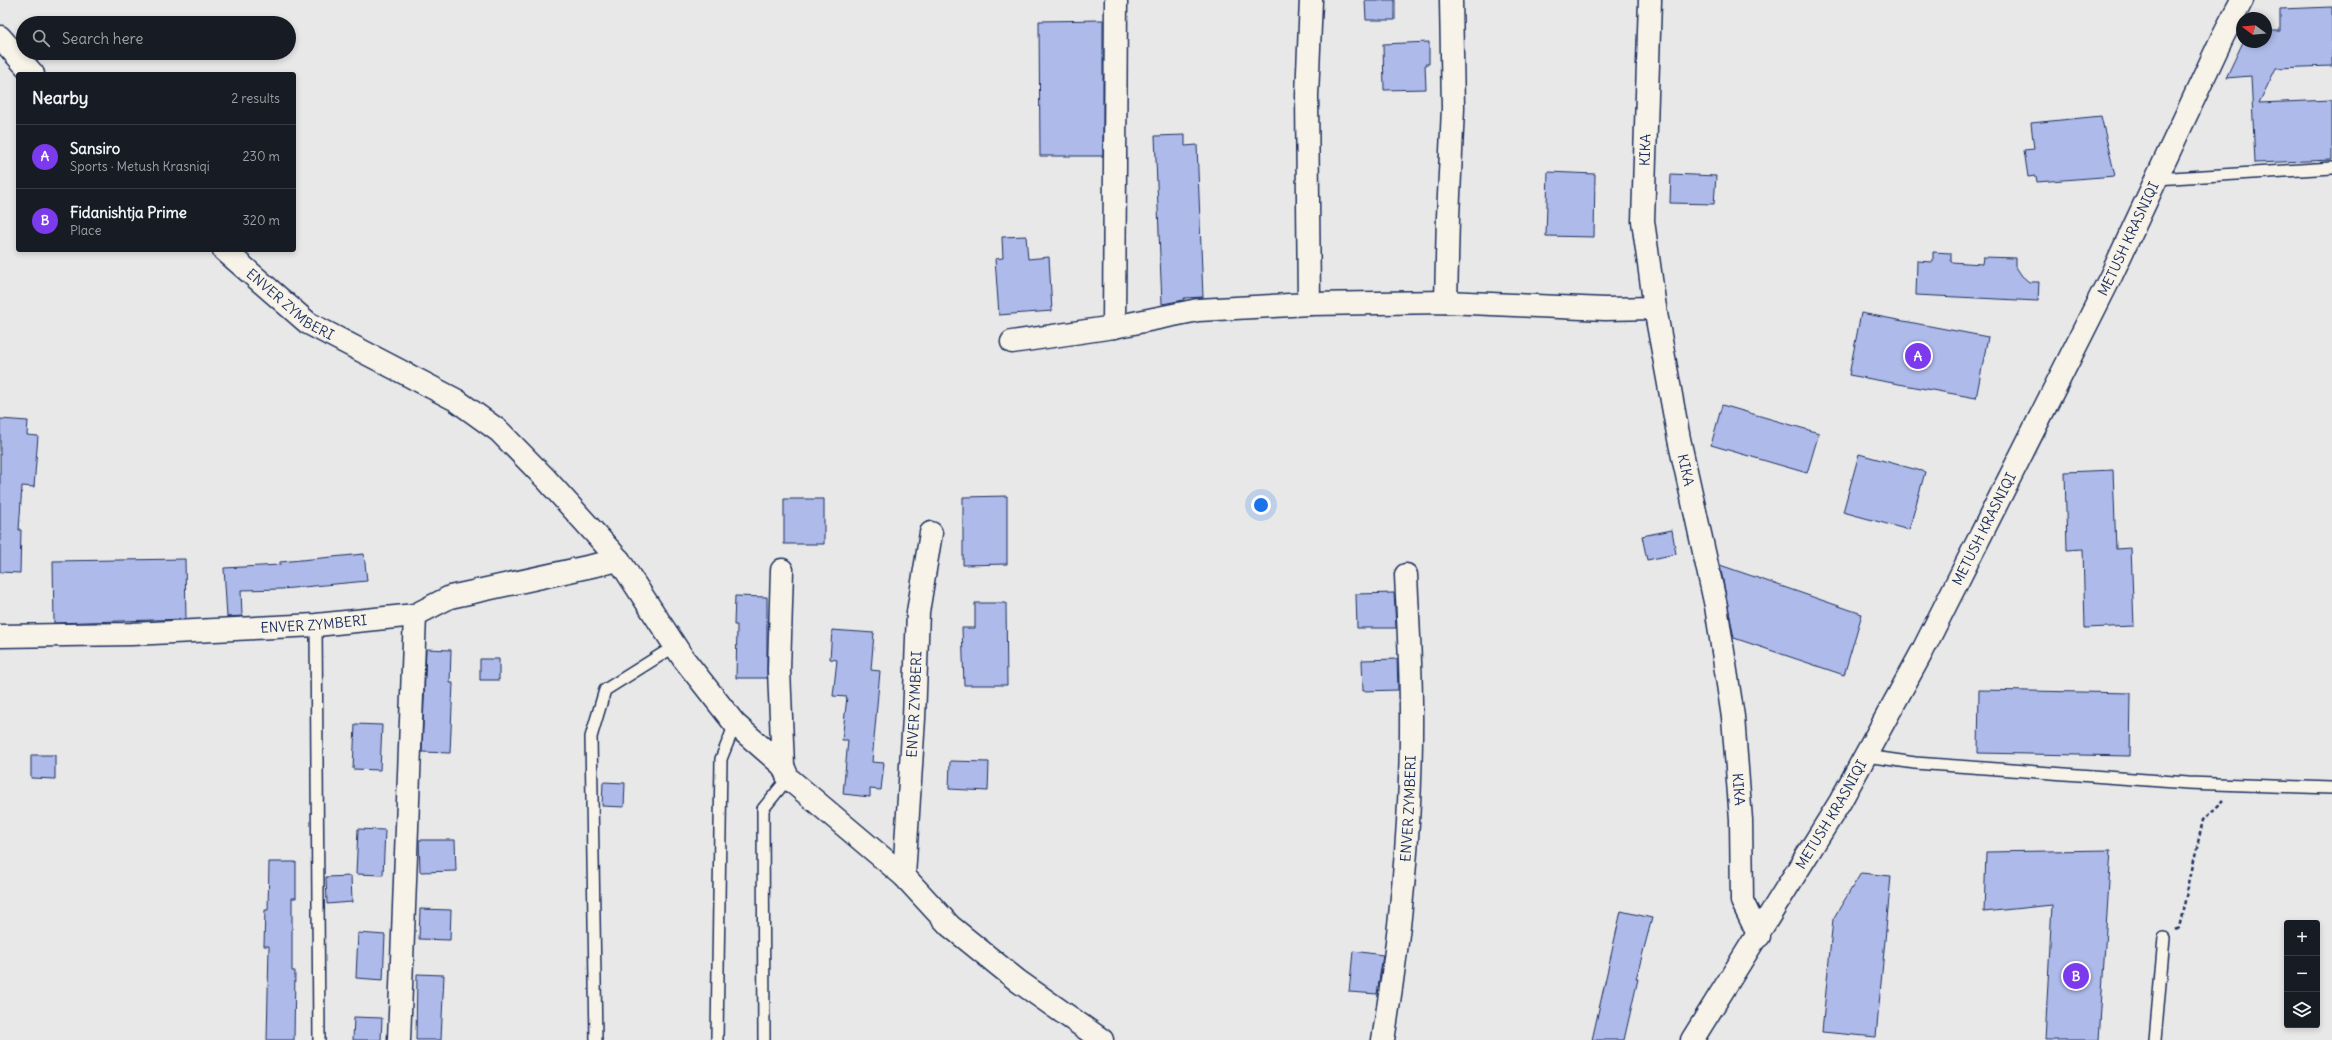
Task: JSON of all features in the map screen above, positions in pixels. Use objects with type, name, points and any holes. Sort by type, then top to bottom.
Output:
[{"type":"street","points":[[1114,327],[1116,0]]},
{"type":"street","points":[[1309,304],[1308,96],[1311,0]]},
{"type":"street","points":[[1446,302],[1453,108],[1451,0]]},
{"type":"street","name":"KIKA","points":[[1650,0],[1643,221],[1655,308],[1681,447],[1716,606],[1734,716],[1741,820],[1742,902],[1759,936]]},
{"type":"street","name":"METUSH KRASNIQI","points":[[1692,1040],[1759,936],[1840,802],[1922,652],[2108,283],[2242,0]]},
{"type":"street","points":[[0,37],[16,55]]},
{"type":"street","points":[[21,60],[31,72]]},
{"type":"street","name":"ENVER ZYMBERI","points":[[226,252],[308,323],[456,400],[499,431],[546,479],[618,560],[675,646],[735,724],[785,772],[904,876],[956,931],[1018,981],[1102,1040]]},
{"type":"street","points":[[1012,342],[1114,327],[1198,310],[1309,304],[1446,302],[1605,309],[1655,308]]},
{"type":"street","name":"ENVER ZYMBERI","points":[[904,876],[914,718],[918,612],[931,533]]},
{"type":"street","name":"ENVER ZYMBERI","points":[[0,636],[132,634],[316,625],[414,615],[450,598],[618,560]]},
{"type":"street","points":[[782,570],[779,670],[785,772]]},
{"type":"street","name":"ENVER ZYMBERI","points":[[1384,1040],[1399,940],[1409,792],[1411,708],[1406,575]]},
{"type":"street","points":[[399,1040],[414,615]]},
{"type":"lane","points":[[2156,179],[2332,168]]},
{"type":"lane","points":[[316,625],[319,1040]]},
{"type":"lane","points":[[596,1040],[591,737],[605,690],[675,646]]},
{"type":"lane","points":[[717,1040],[721,760],[735,724]]},
{"type":"lane","points":[[1866,756],[1914,763],[2188,783],[2332,788]]},
{"type":"lane","points":[[764,1040],[763,809],[785,772]]},
{"type":"lane","points":[[2155,1040],[2164,938]]},
{"type":"path","points":[[2164,938],[2179,928],[2203,820],[2240,785]]},
{"type":"building","points":[[1365,0],[1395,0],[1395,20],[1366,20]]},
{"type":"building","points":[[2332,7],[2332,66],[2276,68],[2259,103],[2332,100],[2332,160],[2255,163],[2251,76],[2226,78],[2240,48],[2272,48],[2272,31],[2280,31],[2280,9]]},
{"type":"building","points":[[1103,20],[1103,156],[1040,156],[1039,21]]},
{"type":"building","points":[[1429,42],[1429,64],[1425,64],[1426,89],[1384,90],[1383,44]]},
{"type":"building","points":[[2101,116],[2115,176],[2037,182],[2036,176],[2028,177],[2024,150],[2034,149],[2031,123]]},
{"type":"building","points":[[1185,135],[1185,146],[1197,145],[1203,297],[1184,298],[1184,300],[1162,304],[1155,136]]},
{"type":"building","points":[[1548,172],[1595,174],[1594,237],[1546,236]]},
{"type":"building","points":[[1671,174],[1716,176],[1714,204],[1670,203]]},
{"type":"building","points":[[1026,236],[1028,259],[1049,257],[1052,311],[999,315],[995,259],[1003,258],[1002,237]]},
{"type":"building","points":[[1933,252],[1951,253],[1951,262],[1982,264],[1983,257],[2016,258],[2016,267],[2022,276],[2029,282],[2039,282],[2038,301],[1916,295],[1917,261],[1933,262]]},
{"type":"building","points":[[1861,313],[1988,337],[1976,398],[1849,375]]},
{"type":"building","points":[[1722,405],[1819,433],[1807,473],[1711,445]]},
{"type":"building","points":[[0,419],[28,421],[27,435],[38,436],[34,487],[22,486],[19,530],[21,530],[20,573],[0,572]]},
{"type":"building","points":[[1859,454],[1925,472],[1909,530],[1843,512]]},
{"type":"building","points":[[2113,470],[2116,549],[2131,548],[2134,626],[2085,628],[2083,549],[2067,550],[2065,472]]},
{"type":"building","points":[[1007,496],[1007,564],[963,565],[963,497]]},
{"type":"building","points":[[784,499],[824,499],[824,544],[784,544]]},
{"type":"building","points":[[1672,530],[1676,554],[1647,560],[1642,536]]},
{"type":"building","points":[[364,554],[367,581],[282,589],[241,590],[242,616],[227,617],[224,568],[280,565],[280,562]]},
{"type":"building","points":[[185,559],[186,619],[54,623],[53,561]]},
{"type":"building","points":[[1720,565],[1862,614],[1844,675],[1734,638]]},
{"type":"building","points":[[1394,593],[1396,628],[1357,628],[1356,594]]},
{"type":"building","points":[[735,596],[767,597],[767,678],[736,678],[737,625],[734,625]]},
{"type":"building","points":[[975,603],[1006,603],[1007,685],[964,685],[962,628],[975,628]]},
{"type":"building","points":[[832,630],[874,633],[871,670],[880,671],[872,762],[884,763],[881,790],[870,789],[870,797],[843,794],[848,740],[842,740],[847,697],[833,696],[837,660],[830,659]]},
{"type":"building","points":[[426,649],[451,650],[450,683],[453,683],[450,753],[422,752]]},
{"type":"building","points":[[480,659],[499,659],[499,680],[480,680]]},
{"type":"building","points":[[1397,659],[1398,690],[1363,691],[1362,660]]},
{"type":"building","points":[[1979,690],[2131,693],[2130,756],[1978,753]]},
{"type":"building","points":[[355,724],[382,725],[380,770],[353,769]]},
{"type":"building","points":[[31,755],[55,755],[55,779],[31,778]]},
{"type":"building","points":[[950,761],[989,762],[988,791],[949,789]]},
{"type":"building","points":[[603,782],[625,783],[624,807],[602,806]]},
{"type":"building","points":[[358,829],[385,830],[383,875],[356,874]]},
{"type":"building","points":[[419,840],[455,840],[456,871],[420,872]]},
{"type":"building","points":[[2111,850],[2099,1040],[2045,1040],[2052,905],[1984,912],[1986,852]]},
{"type":"building","points":[[269,862],[296,862],[296,898],[292,898],[292,971],[295,971],[294,1040],[267,1040],[269,946],[264,946],[265,910],[268,910]]},
{"type":"building","points":[[1861,873],[1891,876],[1876,1037],[1822,1032],[1833,919]]},
{"type":"building","points":[[351,876],[352,902],[327,904],[326,877]]},
{"type":"building","points":[[420,909],[451,910],[450,940],[419,939]]},
{"type":"building","points":[[1621,911],[1652,918],[1636,979],[1638,979],[1624,1040],[1592,1040]]},
{"type":"building","points":[[358,933],[385,935],[383,980],[356,978]]},
{"type":"building","points":[[1353,951],[1383,955],[1377,994],[1349,992]]},
{"type":"building","points":[[417,974],[444,975],[441,1040],[416,1040]]},
{"type":"building","points":[[354,1017],[382,1018],[381,1040],[353,1040]]},
{"type":"place","name":"Sansiro","points":[[1918,356]]},
{"type":"place","name":"Fidanishtja Prime","points":[[2076,976]]}]
